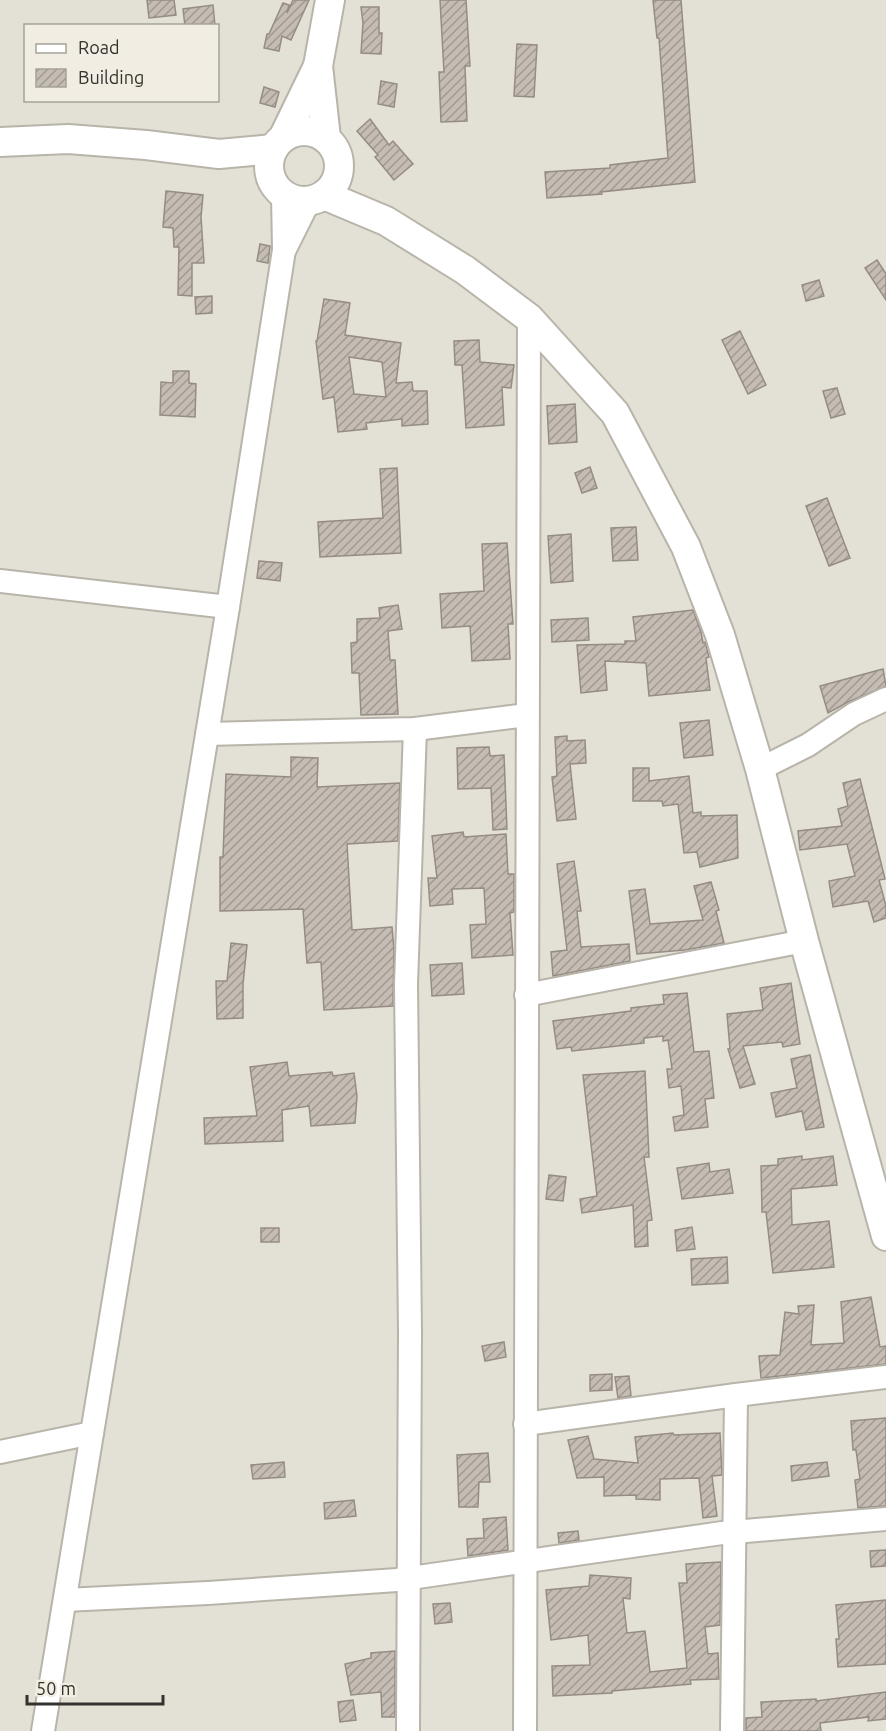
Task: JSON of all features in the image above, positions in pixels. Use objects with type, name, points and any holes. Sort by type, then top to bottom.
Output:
[{"type":"main road","points":[[297,193],[269,165],[318,66],[330,0]]},
{"type":"main road","points":[[318,66],[326,138]]},
{"type":"main road","points":[[0,142],[68,139],[219,154],[279,143],[295,131],[306,130],[326,138],[334,146],[339,167],[332,188],[297,193]]},
{"type":"main road","points":[[219,154],[297,193],[386,221],[465,270],[529,318],[615,413],[686,547],[720,635],[760,769],[804,941],[886,1236]]},
{"type":"main road","points":[[339,167],[386,221]]},
{"type":"street","points":[[43,1731],[228,607],[284,250],[297,193]]},
{"type":"street","points":[[525,1731],[529,318]]},
{"type":"street","points":[[0,581],[228,607]]},
{"type":"street","points":[[760,769],[808,746],[854,714],[886,699]]},
{"type":"street","points":[[207,734],[415,729],[527,715]]},
{"type":"street","points":[[408,1731],[410,1332],[406,984],[415,729]]},
{"type":"street","points":[[526,995],[804,941]]},
{"type":"street","points":[[525,1424],[886,1377]]},
{"type":"street","points":[[732,1731],[736,1395]]},
{"type":"street","points":[[0,1452],[92,1433]]},
{"type":"street","points":[[65,1600],[219,1592],[408,1578],[734,1532],[886,1519]]},
{"type":"building","points":[[147,0],[174,0],[176,15],[149,18]]},
{"type":"building","points":[[293,0],[309,0],[291,40],[282,36],[279,51],[264,48],[267,34],[283,3],[289,5],[287,13]]},
{"type":"building","points":[[440,0],[466,0],[470,66],[465,66],[467,121],[441,122],[439,72],[444,72]]},
{"type":"building","points":[[653,0],[681,0],[695,182],[601,192],[602,194],[547,198],[545,172],[610,168],[610,165],[668,158],[659,38],[657,38]]},
{"type":"building","points":[[213,5],[215,24],[185,24],[183,9]]},
{"type":"building","points":[[361,7],[379,7],[379,33],[382,33],[381,54],[361,53],[363,23]]},
{"type":"building","points":[[517,44],[537,45],[534,97],[514,96]]},
{"type":"building","points":[[381,81],[397,84],[394,107],[378,104]]},
{"type":"building","points":[[264,87],[279,92],[275,107],[260,103]]},
{"type":"building","points":[[370,119],[389,145],[393,141],[413,164],[394,180],[375,157],[378,155],[357,131]]},
{"type":"building","points":[[166,191],[203,195],[201,217],[204,263],[192,263],[192,296],[178,295],[179,247],[174,247],[173,228],[163,227]]},
{"type":"building","points":[[260,244],[270,246],[268,263],[257,261]]},
{"type":"building","points":[[877,260],[886,274],[886,300],[865,268]]},
{"type":"building","points":[[819,280],[824,296],[806,301],[802,285]]},
{"type":"building","points":[[212,296],[212,313],[196,314],[195,297]]},
{"type":"building","points":[[324,299],[350,303],[345,335],[401,343],[396,383],[412,382],[413,391],[427,391],[428,424],[402,426],[402,419],[366,423],[367,429],[338,432],[334,397],[323,399],[317,341]],"holes":[[[349,357],[382,362],[386,397],[354,394]]]},
{"type":"building","points":[[740,331],[766,385],[748,394],[722,340]]},
{"type":"building","points":[[479,340],[480,362],[514,365],[511,388],[502,387],[504,425],[466,428],[462,365],[455,365],[454,341]]},
{"type":"building","points":[[173,371],[189,371],[189,383],[196,384],[195,417],[160,415],[161,382],[173,383]]},
{"type":"building","points":[[837,388],[845,414],[831,418],[823,391]]},
{"type":"building","points":[[575,404],[577,442],[549,444],[547,406]]},
{"type":"building","points":[[590,467],[597,488],[582,493],[575,473]]},
{"type":"building","points":[[397,468],[401,553],[320,557],[318,522],[383,518],[380,469]]},
{"type":"building","points":[[827,498],[850,558],[829,566],[806,506]]},
{"type":"building","points":[[636,527],[638,560],[613,561],[611,528]]},
{"type":"building","points":[[571,534],[573,581],[551,583],[548,536]]},
{"type":"building","points":[[507,543],[513,624],[508,624],[510,659],[472,661],[470,626],[442,628],[440,594],[484,591],[482,544]]},
{"type":"building","points":[[259,561],[282,563],[280,581],[257,578]]},
{"type":"building","points":[[398,605],[402,629],[388,631],[390,660],[395,660],[398,714],[361,715],[359,673],[352,673],[351,643],[357,642],[357,619],[380,618],[379,608]]},
{"type":"building","points":[[693,610],[709,657],[706,658],[710,690],[649,696],[646,663],[605,661],[607,690],[581,693],[577,645],[625,644],[625,641],[636,641],[633,617]]},
{"type":"building","points":[[588,618],[589,640],[552,642],[551,620]]},
{"type":"building","points":[[883,669],[886,686],[828,713],[820,686]]},
{"type":"building","points":[[709,720],[713,755],[684,758],[680,723]]},
{"type":"building","points":[[567,736],[567,741],[585,740],[586,763],[570,764],[576,819],[557,821],[552,777],[557,776],[555,737]]},
{"type":"building","points":[[489,747],[490,756],[504,755],[507,829],[493,830],[491,788],[458,789],[457,748]]},
{"type":"building","points":[[291,757],[318,758],[317,787],[400,783],[398,841],[347,844],[352,930],[392,927],[393,1006],[324,1010],[321,962],[307,963],[303,909],[220,911],[220,857],[223,857],[226,774],[291,777]]},
{"type":"building","points":[[633,768],[649,768],[649,781],[689,776],[693,813],[701,812],[701,816],[737,815],[738,858],[700,867],[697,852],[684,853],[678,804],[663,806],[662,801],[633,801]]},
{"type":"building","points":[[860,779],[885,879],[879,880],[886,906],[886,918],[874,922],[868,901],[833,907],[829,881],[855,876],[847,844],[800,850],[798,831],[842,826],[838,809],[848,806],[843,783]]},
{"type":"building","points":[[463,832],[464,837],[506,834],[508,874],[514,874],[514,912],[510,913],[513,955],[472,958],[470,925],[486,924],[484,888],[452,889],[453,904],[430,906],[428,878],[437,878],[432,836]]},
{"type":"building","points":[[574,861],[581,911],[577,911],[581,947],[629,944],[630,961],[553,976],[551,952],[567,950],[557,864]]},
{"type":"building","points":[[711,882],[719,910],[716,911],[724,943],[685,950],[637,954],[629,891],[645,889],[650,924],[703,920],[694,886]]},
{"type":"building","points":[[231,943],[247,945],[243,984],[243,1018],[217,1019],[216,981],[227,981]]},
{"type":"building","points":[[462,963],[464,994],[432,996],[430,965]]},
{"type":"building","points":[[791,983],[800,1044],[783,1047],[782,1042],[743,1046],[755,1084],[740,1088],[728,1049],[730,1049],[727,1014],[763,1010],[760,988]]},
{"type":"building","points":[[687,993],[694,1052],[709,1051],[714,1098],[705,1099],[708,1127],[675,1131],[673,1117],[684,1115],[681,1086],[669,1088],[667,1069],[672,1069],[668,1040],[663,1041],[663,1036],[644,1038],[644,1043],[572,1051],[571,1047],[557,1049],[553,1021],[631,1011],[631,1008],[664,1004],[663,995]]},
{"type":"building","points":[[810,1055],[824,1127],[806,1130],[802,1111],[776,1117],[771,1093],[797,1088],[791,1059]]},
{"type":"building","points":[[287,1062],[289,1076],[332,1072],[333,1076],[354,1073],[357,1096],[355,1123],[311,1126],[309,1106],[282,1110],[283,1141],[205,1144],[204,1118],[257,1116],[250,1067]]},
{"type":"building","points":[[645,1071],[649,1157],[644,1157],[652,1220],[647,1221],[648,1246],[635,1247],[633,1205],[582,1213],[580,1199],[597,1196],[583,1075]]},
{"type":"building","points":[[802,1156],[802,1160],[833,1156],[837,1185],[791,1189],[792,1225],[829,1221],[834,1267],[773,1273],[766,1212],[762,1212],[761,1166],[778,1165],[778,1159]]},
{"type":"building","points":[[709,1163],[710,1172],[729,1169],[733,1193],[682,1199],[677,1168]]},
{"type":"building","points":[[549,1175],[566,1177],[563,1201],[546,1199]]},
{"type":"building","points":[[692,1227],[695,1249],[677,1251],[675,1230]]},
{"type":"building","points":[[261,1228],[279,1228],[279,1242],[261,1242]]},
{"type":"building","points":[[727,1257],[728,1283],[692,1285],[691,1259]]},
{"type":"building","points":[[871,1297],[880,1347],[886,1346],[886,1364],[761,1378],[759,1356],[780,1355],[785,1312],[799,1314],[798,1306],[814,1305],[811,1345],[844,1343],[841,1302]]},
{"type":"building","points":[[504,1342],[506,1357],[485,1361],[482,1346]]},
{"type":"building","points":[[612,1374],[612,1390],[590,1391],[590,1375]]},
{"type":"building","points":[[629,1376],[631,1396],[618,1398],[615,1377]]},
{"type":"building","points":[[886,1418],[886,1506],[858,1508],[855,1480],[860,1479],[856,1450],[853,1450],[851,1421]]},
{"type":"building","points":[[673,1433],[674,1435],[720,1433],[722,1475],[712,1476],[717,1516],[703,1518],[699,1478],[660,1479],[660,1500],[636,1499],[636,1495],[604,1496],[604,1477],[577,1478],[568,1440],[588,1436],[594,1459],[638,1463],[635,1437]]},
{"type":"building","points":[[488,1453],[490,1482],[479,1482],[478,1507],[459,1507],[457,1455]]},
{"type":"building","points":[[284,1462],[285,1477],[253,1479],[251,1465]]},
{"type":"building","points":[[827,1462],[829,1476],[792,1481],[791,1466]]},
{"type":"building","points":[[354,1500],[356,1516],[325,1519],[324,1503]]},
{"type":"building","points":[[506,1517],[508,1550],[468,1556],[467,1539],[484,1538],[483,1519]]},
{"type":"building","points":[[578,1531],[579,1540],[559,1543],[558,1533]]},
{"type":"building","points":[[886,1550],[886,1566],[871,1567],[870,1551]]},
{"type":"building","points":[[721,1562],[720,1625],[705,1627],[708,1654],[718,1653],[719,1679],[690,1680],[691,1684],[612,1691],[612,1693],[553,1696],[552,1666],[590,1665],[588,1635],[551,1640],[546,1590],[589,1586],[590,1575],[631,1578],[630,1599],[623,1598],[627,1633],[645,1631],[650,1672],[687,1668],[679,1583],[687,1583],[686,1564]]},
{"type":"building","points":[[886,1600],[886,1664],[838,1667],[836,1639],[839,1639],[836,1605]]},
{"type":"building","points":[[450,1603],[452,1622],[435,1624],[433,1604]]},
{"type":"building","points":[[395,1651],[395,1717],[382,1717],[381,1692],[351,1695],[345,1664],[371,1658],[371,1653]]},
{"type":"building","points":[[886,1692],[886,1719],[868,1721],[869,1717],[820,1723],[821,1731],[746,1731],[746,1718],[762,1717],[761,1702],[816,1699],[816,1701]]},
{"type":"building","points":[[353,1700],[356,1720],[340,1722],[338,1702]]}]
